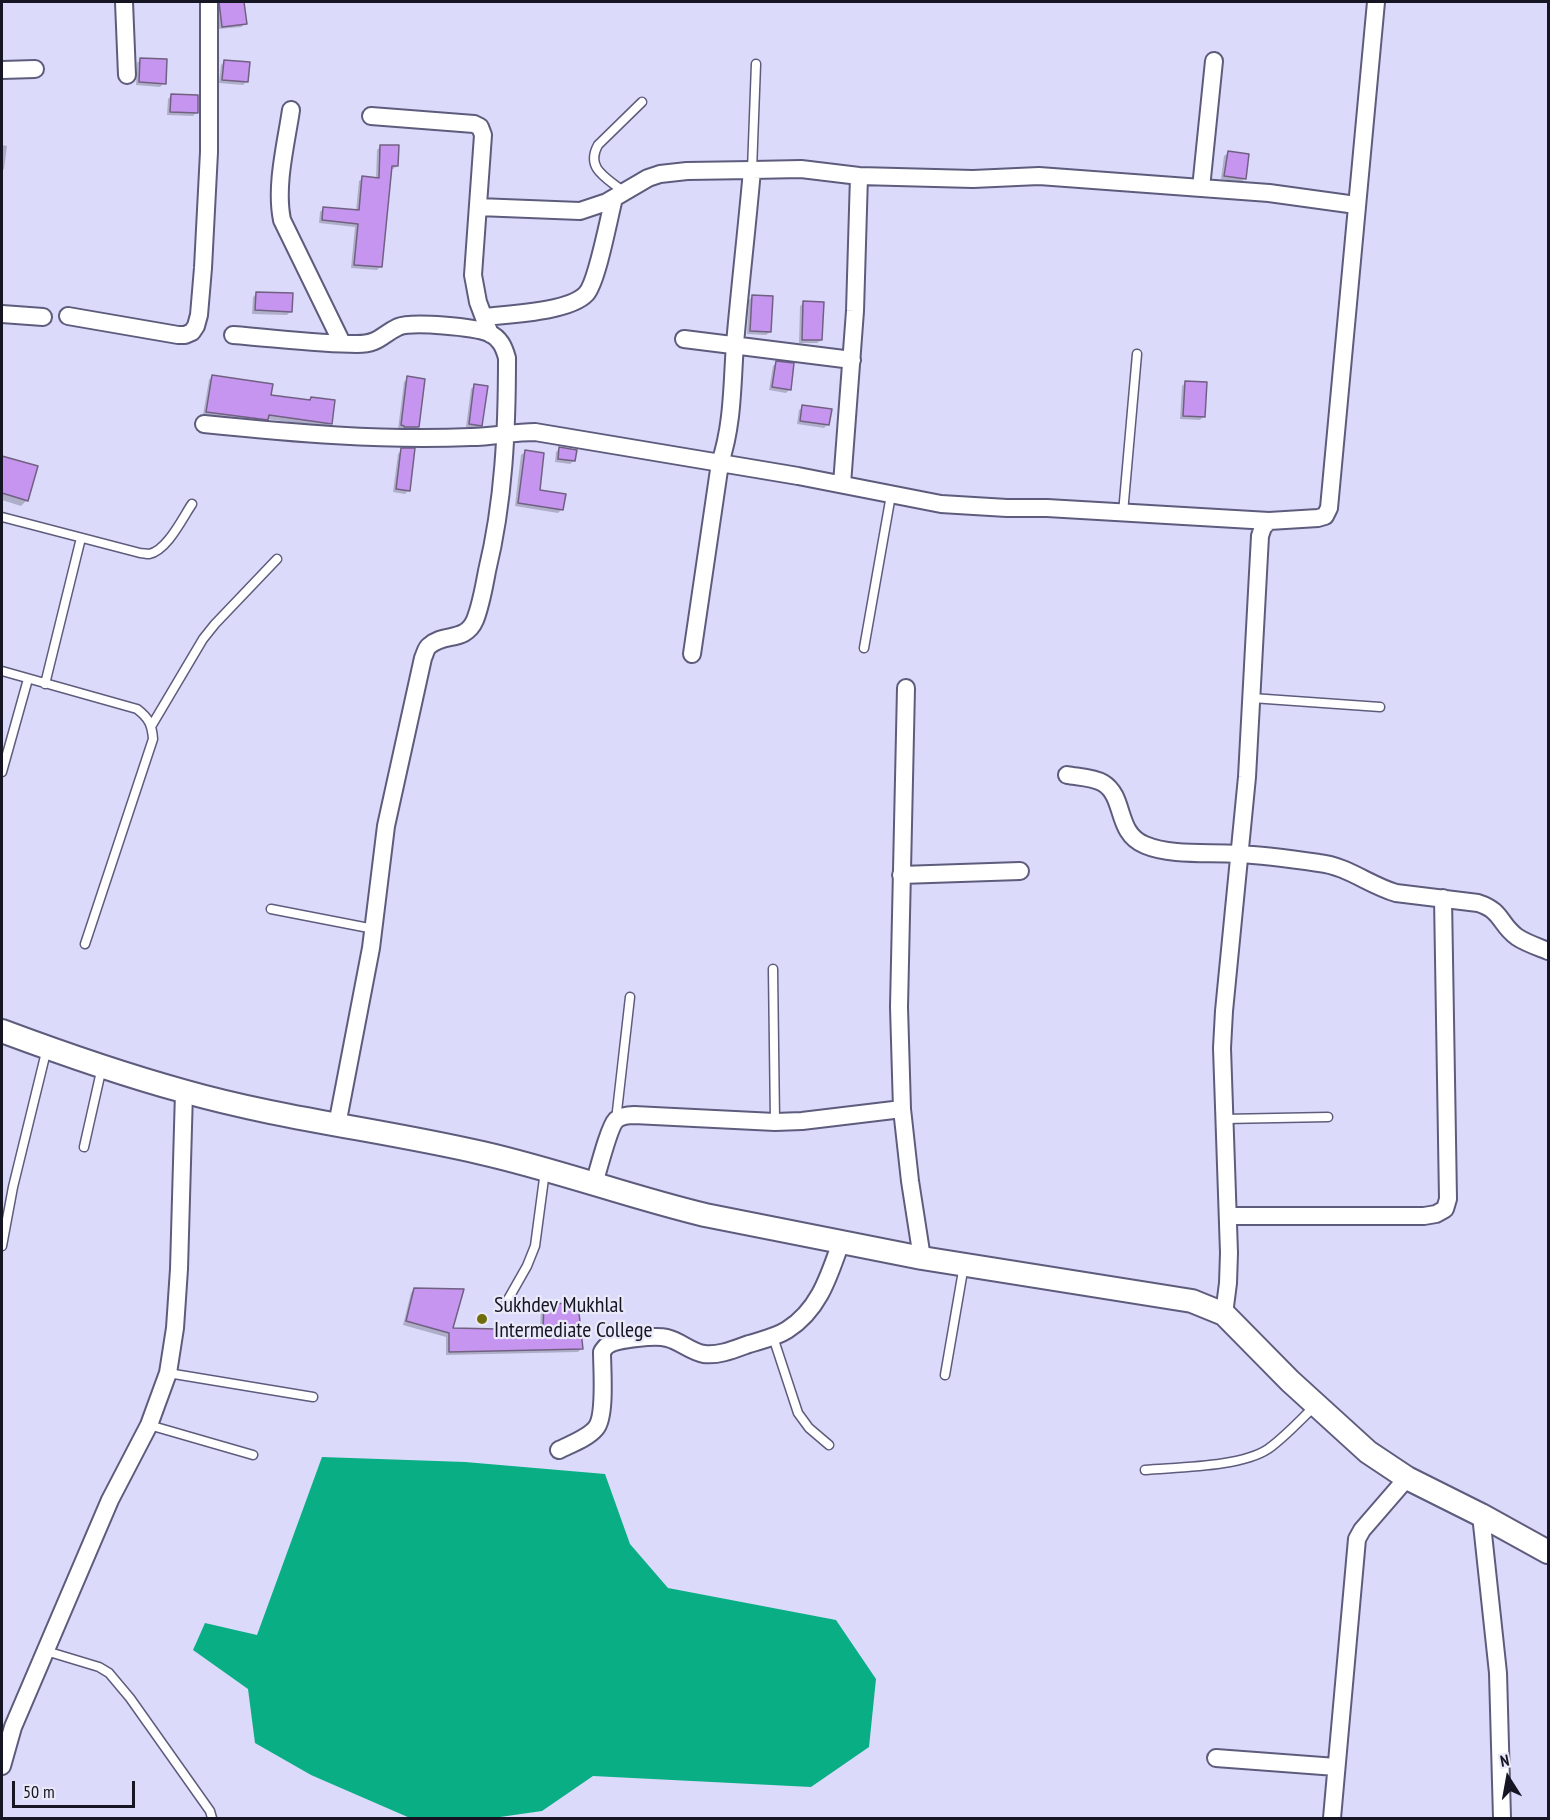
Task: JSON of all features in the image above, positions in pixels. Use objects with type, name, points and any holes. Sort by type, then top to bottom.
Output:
[{"type":"main road","points":[[2,1031],[47,1048],[184,1092],[251,1108],[480,1152],[545,1168],[705,1215],[922,1258],[1192,1301],[1224,1314],[1290,1381],[1368,1452],[1407,1478],[1548,1552]]},
{"type":"street","points":[[124,2],[127,75]]},
{"type":"street","points":[[68,316],[186,335],[196,326],[203,268],[209,152],[209,2]]},
{"type":"street","points":[[204,424],[338,435],[472,437],[535,432],[842,484],[941,504],[1269,521],[1325,516],[1329,508],[1376,2]]},
{"type":"street","points":[[1201,188],[1214,60]]},
{"type":"street","points":[[2,70],[35,69]]},
{"type":"street","points":[[291,110],[279,192],[279,207],[282,219],[342,343]]},
{"type":"street","points":[[371,116],[474,124],[480,127],[483,135],[472,275],[490,334]]},
{"type":"street","points":[[478,207],[580,211],[591,209],[648,178],[660,174],[687,171],[752,170],[801,170],[859,176],[973,178],[1039,176],[1269,193],[1356,205]]},
{"type":"street","points":[[692,654],[720,463],[731,417],[735,344],[752,170]]},
{"type":"street","points":[[842,484],[852,360],[859,176]]},
{"type":"street","points":[[484,317],[561,307],[576,302],[587,294],[619,195]]},
{"type":"street","points":[[2,314],[43,317]]},
{"type":"street","points":[[233,335],[369,343],[380,339],[398,327],[410,324],[477,330],[490,334],[505,348],[507,358],[507,433],[497,530],[475,620],[469,630],[460,635],[437,641],[428,646],[423,658],[386,826],[374,929],[337,1125]]},
{"type":"street","points":[[684,339],[852,360]]},
{"type":"street","points":[[1224,1314],[1228,1283],[1228,1216],[1222,1048],[1224,1011],[1252,698],[1260,536],[1263,527],[1269,521]]},
{"type":"street","points":[[906,688],[899,1007],[902,1109],[922,1258]]},
{"type":"street","points":[[1067,775],[1103,783],[1116,799],[1126,831],[1143,845],[1157,849],[1239,854],[1338,866],[1384,890],[1489,906],[1517,937],[1548,951]]},
{"type":"street","points":[[901,875],[1020,871]]},
{"type":"street","points":[[1228,1216],[1424,1216],[1436,1214],[1445,1209],[1448,1200],[1446,1188],[1447,1104],[1443,898]]},
{"type":"street","points":[[2,1766],[13,1727],[110,1500],[149,1425],[168,1373],[175,1328],[179,1269],[184,1092]]},
{"type":"street","points":[[594,1184],[611,1129],[616,1120],[624,1116],[775,1122],[824,1120],[902,1109]]},
{"type":"street","points":[[560,1450],[589,1434],[597,1427],[601,1419],[602,1352],[607,1345],[657,1337],[666,1338],[704,1354],[712,1354],[773,1337],[786,1331],[806,1315],[817,1302],[841,1242]]},
{"type":"street","points":[[1332,1818],[1357,1539],[1362,1530],[1407,1478]]},
{"type":"street","points":[[1481,1515],[1498,1673],[1502,1818]]},
{"type":"street","points":[[1216,1758],[1336,1767]]},
{"type":"lane","points":[[752,170],[756,64]]},
{"type":"lane","points":[[619,195],[596,169],[593,154],[598,145],[642,102]]},
{"type":"lane","points":[[1123,513],[1137,354]]},
{"type":"lane","points":[[864,648],[891,495]]},
{"type":"lane","points":[[2,517],[150,554],[159,550],[168,541],[192,504]]},
{"type":"lane","points":[[45,684],[81,538]]},
{"type":"lane","points":[[152,725],[214,624],[277,559]]},
{"type":"lane","points":[[2,671],[137,709],[147,716],[152,725],[153,739],[85,944]]},
{"type":"lane","points":[[2,772],[28,679]]},
{"type":"lane","points":[[1252,698],[1380,707]]},
{"type":"lane","points":[[272,909],[374,929]]},
{"type":"lane","points":[[773,969],[775,1122]]},
{"type":"lane","points":[[616,1120],[630,997]]},
{"type":"lane","points":[[2,1246],[13,1187],[47,1048]]},
{"type":"lane","points":[[84,1147],[102,1066]]},
{"type":"lane","points":[[1224,1119],[1328,1117]]},
{"type":"lane","points":[[506,1303],[527,1266],[535,1246],[545,1168]]},
{"type":"lane","points":[[945,1376],[964,1264]]},
{"type":"lane","points":[[773,1337],[798,1413],[809,1428],[829,1444]]},
{"type":"lane","points":[[168,1373],[313,1397]]},
{"type":"lane","points":[[1145,1470],[1248,1458],[1267,1449],[1316,1405]]},
{"type":"lane","points":[[149,1425],[253,1455]]},
{"type":"lane","points":[[45,1652],[109,1673],[137,1708],[210,1811],[212,1818]]},
{"type":"shaded area","points":[[322,1457],[465,1462],[605,1474],[630,1544],[668,1588],[836,1620],[876,1679],[869,1747],[811,1787],[593,1776],[542,1811],[493,1818],[410,1818],[311,1775],[255,1743],[248,1689],[193,1650],[205,1623],[257,1635]]},
{"type":"building","points":[[219,2],[244,2],[247,24],[222,27]]},
{"type":"building","points":[[140,58],[167,59],[166,84],[139,82]]},
{"type":"building","points":[[224,60],[250,62],[248,82],[222,80]]},
{"type":"building","points":[[171,94],[198,95],[198,113],[170,112]]},
{"type":"building","points":[[380,145],[399,145],[398,166],[392,166],[382,267],[354,265],[358,224],[322,220],[323,207],[359,210],[362,176],[379,178]]},
{"type":"building","points":[[1228,151],[1249,154],[1246,179],[1224,176]]},
{"type":"building","points":[[256,292],[293,293],[292,312],[255,310]]},
{"type":"building","points":[[752,295],[773,296],[771,332],[750,331]]},
{"type":"building","points":[[803,301],[824,302],[822,340],[802,340]]},
{"type":"building","points":[[776,361],[794,363],[791,390],[772,387]]},
{"type":"building","points":[[212,375],[273,384],[271,395],[310,400],[311,397],[335,400],[332,424],[269,415],[268,420],[206,412]]},
{"type":"building","points":[[407,376],[425,379],[419,427],[401,425]]},
{"type":"building","points":[[1185,381],[1207,382],[1205,417],[1183,416]]},
{"type":"building","points":[[474,384],[488,386],[482,426],[469,424]]},
{"type":"building","points":[[802,405],[832,409],[829,425],[800,421]]},
{"type":"building","points":[[559,447],[577,450],[575,461],[558,459]]},
{"type":"building","points":[[401,448],[415,448],[410,491],[396,489]]},
{"type":"building","points":[[525,450],[544,453],[540,490],[566,494],[563,510],[518,503]]},
{"type":"building","points":[[2,456],[38,466],[28,501],[2,493]]},
{"type":"building","name":"Sukhdev Mukhlal Intermediate College","points":[[414,1288],[464,1289],[453,1328],[543,1330],[544,1303],[578,1304],[583,1349],[449,1352],[449,1333],[406,1321]]},
{"type":"place","name":"Sukhdev Mukhlal Intermediate College","points":[[482,1319]]}]
